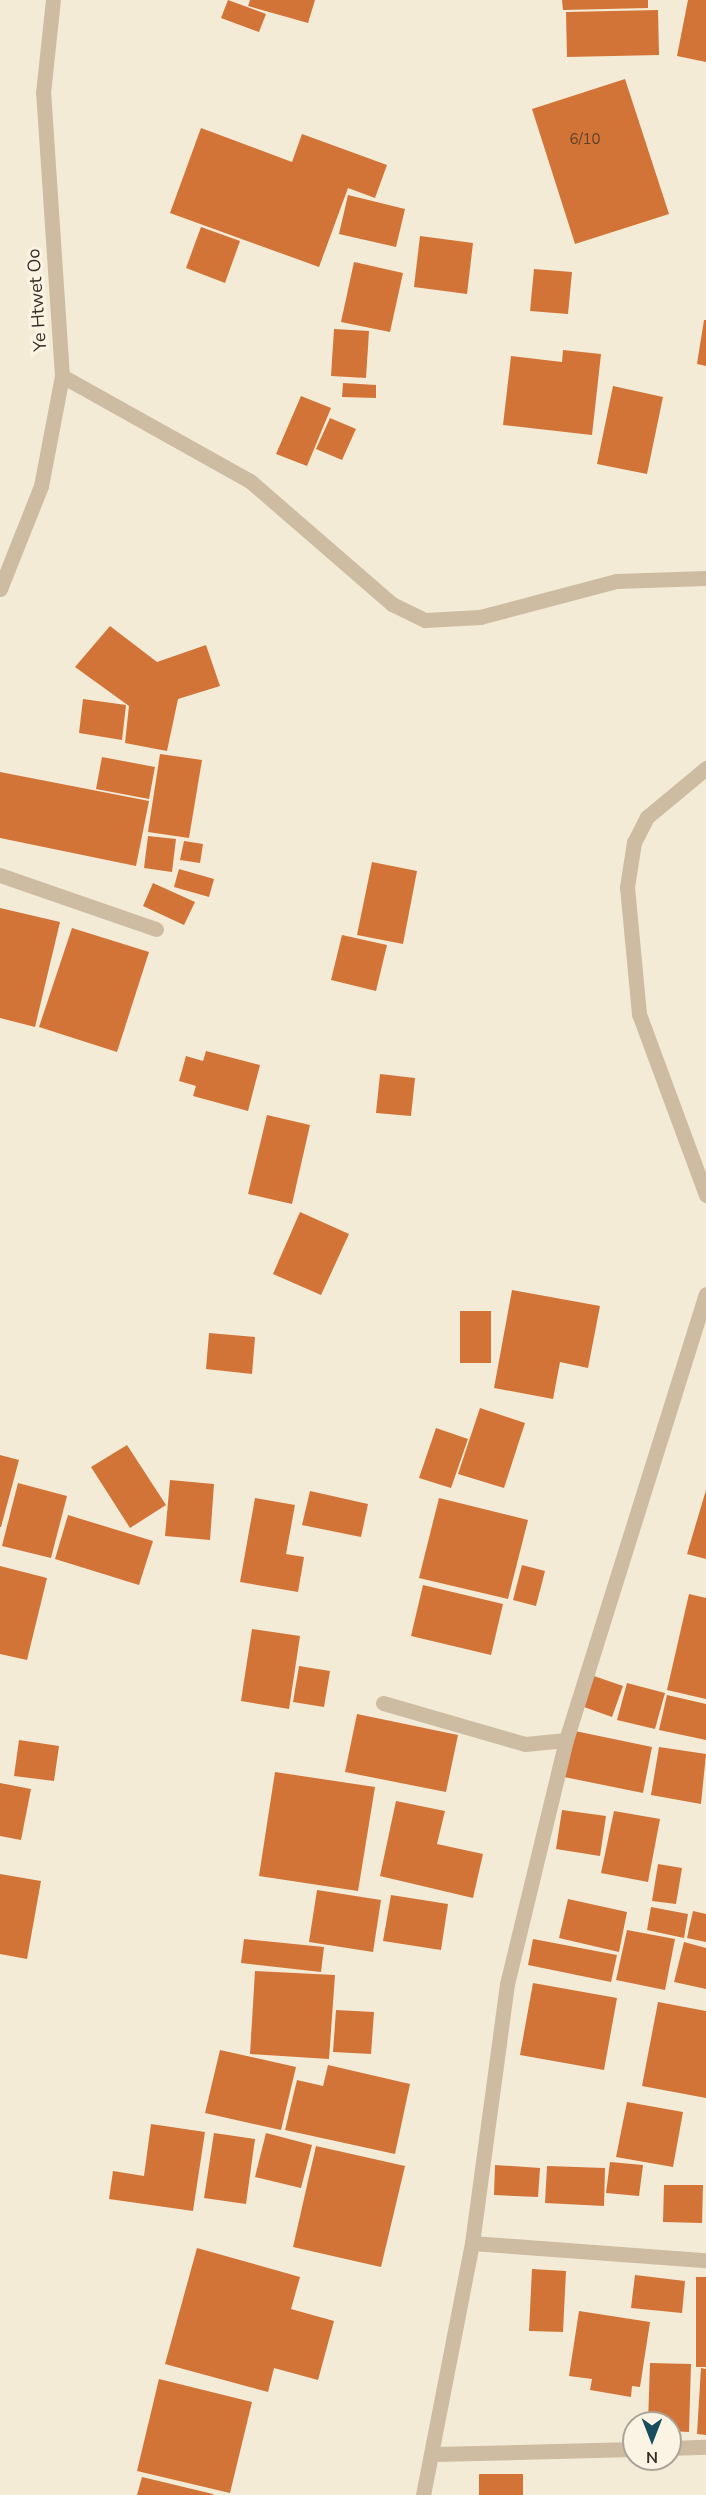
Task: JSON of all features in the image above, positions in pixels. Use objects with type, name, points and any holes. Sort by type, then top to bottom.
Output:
[{"type":"street","name":"Ye Htwet Oo","points":[[0,589],[41,486],[62,376],[44,93],[53,0]]},
{"type":"street","points":[[62,376],[250,481],[392,604],[425,620],[480,617],[616,581],[706,578]]},
{"type":"street","points":[[706,768],[647,817],[634,842],[627,886],[639,1014],[706,1195]]},
{"type":"street","points":[[0,875],[156,929]]},
{"type":"street","points":[[423,2495],[434,2454],[472,2243],[507,1984],[566,1740],[706,1294]]},
{"type":"street","points":[[383,1703],[525,1744],[566,1740]]},
{"type":"street","points":[[472,2243],[706,2260]]},
{"type":"street","points":[[682,2448],[706,2447]]},
{"type":"street","points":[[434,2454],[622,2449]]},
{"type":"building","points":[[228,0],[266,14],[259,32],[221,18]]},
{"type":"building","points":[[250,0],[315,0],[308,23],[248,6]]},
{"type":"building","points":[[562,0],[648,0],[648,8],[563,10]]},
{"type":"building","points":[[688,0],[706,0],[706,62],[677,56]]},
{"type":"building","points":[[658,10],[659,55],[567,57],[566,12]]},
{"type":"building","points":[[625,79],[669,214],[575,244],[532,109]]},
{"type":"building","points":[[201,128],[292,162],[302,134],[387,165],[375,198],[348,188],[319,267],[170,213]]},
{"type":"building","points":[[348,195],[405,209],[396,247],[339,234]]},
{"type":"building","points":[[201,227],[240,241],[225,283],[186,268]]},
{"type":"building","points":[[420,236],[473,243],[467,294],[414,287]]},
{"type":"building","points":[[354,262],[403,273],[390,332],[341,322]]},
{"type":"building","points":[[534,269],[572,272],[568,314],[530,311]]},
{"type":"building","points":[[704,320],[706,320],[706,366],[697,364]]},
{"type":"building","points":[[334,329],[369,331],[366,378],[331,376]]},
{"type":"building","points":[[563,350],[601,354],[592,435],[503,425],[511,356],[562,362]]},
{"type":"building","points":[[343,383],[376,385],[376,398],[342,397]]},
{"type":"building","points":[[613,386],[663,397],[647,474],[597,464]]},
{"type":"building","points":[[301,396],[331,408],[307,466],[276,454]]},
{"type":"building","points":[[330,418],[356,429],[342,460],[316,449]]},
{"type":"building","points":[[110,626],[157,662],[206,645],[220,686],[178,699],[167,751],[125,743],[129,706],[75,667]]},
{"type":"building","points":[[83,699],[126,705],[122,740],[79,733]]},
{"type":"building","points":[[160,754],[202,760],[189,838],[148,832]]},
{"type":"building","points":[[102,757],[155,767],[149,799],[96,789]]},
{"type":"building","points":[[0,772],[149,801],[136,866],[0,838]]},
{"type":"building","points":[[148,836],[176,839],[172,872],[144,868]]},
{"type":"building","points":[[184,841],[203,844],[200,863],[180,860]]},
{"type":"building","points":[[372,862],[417,871],[403,944],[357,935]]},
{"type":"building","points":[[179,869],[214,879],[209,897],[174,887]]},
{"type":"building","points":[[153,883],[195,902],[184,925],[143,906]]},
{"type":"building","points":[[0,908],[60,922],[35,1027],[0,1018]]},
{"type":"building","points":[[72,928],[149,952],[117,1052],[39,1027]]},
{"type":"building","points":[[342,935],[387,945],[376,991],[331,980]]},
{"type":"building","points":[[206,1051],[260,1065],[248,1111],[193,1096],[196,1086],[179,1081],[186,1056],[203,1061]]},
{"type":"building","points":[[380,1074],[415,1078],[411,1116],[376,1113]]},
{"type":"building","points":[[267,1115],[310,1125],[292,1204],[248,1194]]},
{"type":"building","points":[[300,1212],[349,1234],[321,1295],[273,1274]]},
{"type":"building","points":[[512,1290],[600,1306],[588,1368],[560,1362],[553,1399],[494,1388]]},
{"type":"building","points":[[460,1311],[491,1311],[491,1363],[460,1363]]},
{"type":"building","points":[[209,1333],[255,1337],[252,1374],[206,1369]]},
{"type":"building","points":[[480,1408],[525,1423],[504,1488],[458,1474]]},
{"type":"building","points":[[436,1428],[468,1439],[451,1488],[419,1478]]},
{"type":"building","points":[[127,1445],[166,1505],[130,1528],[91,1467]]},
{"type":"building","points":[[0,1455],[19,1460],[1,1527],[0,1527]]},
{"type":"building","points":[[170,1480],[214,1484],[210,1540],[165,1536]]},
{"type":"building","points":[[18,1483],[67,1496],[51,1558],[2,1546]]},
{"type":"building","points":[[706,1490],[706,1559],[687,1554]]},
{"type":"building","points":[[310,1491],[368,1504],[361,1537],[302,1525]]},
{"type":"building","points":[[255,1498],[295,1505],[286,1554],[304,1557],[298,1592],[240,1582]]},
{"type":"building","points":[[439,1498],[528,1520],[508,1599],[419,1578]]},
{"type":"building","points":[[68,1515],[153,1541],[139,1585],[55,1559]]},
{"type":"building","points":[[522,1565],[545,1571],[536,1606],[513,1600]]},
{"type":"building","points":[[0,1566],[47,1578],[27,1660],[0,1654]]},
{"type":"building","points":[[423,1585],[503,1604],[491,1655],[411,1636]]},
{"type":"building","points":[[689,1594],[706,1598],[706,1699],[667,1690]]},
{"type":"building","points":[[252,1629],[300,1636],[289,1709],[241,1701]]},
{"type":"building","points":[[299,1666],[330,1671],[324,1707],[293,1702]]},
{"type":"building","points":[[594,1676],[623,1686],[612,1717],[584,1707]]},
{"type":"building","points":[[627,1683],[665,1693],[655,1729],[617,1720]]},
{"type":"building","points":[[667,1695],[706,1704],[706,1740],[659,1730]]},
{"type":"building","points":[[357,1714],[458,1735],[446,1792],[345,1772]]},
{"type":"building","points":[[575,1731],[652,1747],[643,1793],[564,1777]]},
{"type":"building","points":[[19,1740],[59,1746],[54,1781],[14,1776]]},
{"type":"building","points":[[659,1747],[706,1754],[701,1804],[651,1795]]},
{"type":"building","points":[[275,1772],[375,1787],[358,1891],[259,1876]]},
{"type":"building","points":[[0,1783],[31,1789],[21,1840],[0,1836]]},
{"type":"building","points":[[396,1801],[445,1811],[437,1844],[483,1854],[473,1898],[380,1876]]},
{"type":"building","points":[[562,1810],[606,1816],[600,1856],[556,1849]]},
{"type":"building","points":[[614,1811],[660,1819],[648,1882],[601,1873]]},
{"type":"building","points":[[658,1864],[682,1868],[676,1904],[652,1901]]},
{"type":"building","points":[[0,1874],[41,1881],[27,1959],[0,1954]]},
{"type":"building","points":[[317,1890],[381,1900],[373,1952],[309,1942]]},
{"type":"building","points":[[391,1895],[448,1904],[441,1950],[383,1941]]},
{"type":"building","points":[[568,1899],[627,1912],[619,1952],[559,1938]]},
{"type":"building","points":[[651,1907],[688,1914],[684,1938],[647,1930]]},
{"type":"building","points":[[693,1911],[706,1914],[706,1942],[687,1938]]},
{"type":"building","points":[[627,1930],[675,1939],[665,1990],[616,1980]]},
{"type":"building","points":[[244,1939],[324,1947],[321,1972],[241,1963]]},
{"type":"building","points":[[533,1939],[617,1955],[611,1982],[528,1965]]},
{"type":"building","points":[[684,1942],[706,1948],[706,1989],[674,1982]]},
{"type":"building","points":[[255,1971],[335,1975],[329,2059],[250,2054]]},
{"type":"building","points":[[533,1983],[617,1998],[604,2070],[520,2055]]},
{"type":"building","points":[[658,2002],[706,2011],[706,2098],[642,2086]]},
{"type":"building","points":[[336,2010],[374,2012],[371,2054],[333,2052]]},
{"type":"building","points":[[220,2050],[296,2067],[281,2130],[205,2113]]},
{"type":"building","points":[[328,2065],[410,2084],[395,2154],[285,2130],[297,2080],[323,2086]]},
{"type":"building","points":[[627,2102],[683,2112],[673,2167],[616,2157]]},
{"type":"building","points":[[151,2124],[205,2132],[193,2211],[109,2199],[113,2171],[144,2176]]},
{"type":"building","points":[[214,2133],[255,2139],[246,2204],[204,2198]]},
{"type":"building","points":[[266,2133],[312,2145],[301,2188],[255,2177]]},
{"type":"building","points":[[316,2146],[405,2166],[381,2267],[293,2247]]},
{"type":"building","points":[[610,2162],[643,2165],[639,2196],[606,2193]]},
{"type":"building","points":[[495,2165],[540,2168],[538,2197],[494,2195]]},
{"type":"building","points":[[547,2166],[605,2168],[604,2206],[545,2203]]},
{"type":"building","points":[[664,2185],[703,2185],[702,2223],[663,2222]]},
{"type":"building","points":[[197,2248],[300,2277],[291,2309],[334,2321],[318,2380],[274,2368],[268,2392],[165,2364]]},
{"type":"building","points":[[532,2269],[566,2271],[563,2332],[529,2331]]},
{"type":"building","points":[[635,2275],[685,2281],[682,2313],[631,2308]]},
{"type":"building","points":[[696,2277],[706,2277],[706,2367],[696,2367]]},
{"type":"building","points":[[579,2311],[650,2322],[640,2387],[632,2386],[631,2397],[590,2390],[592,2379],[569,2376]]},
{"type":"building","points":[[650,2363],[691,2364],[689,2432],[682,2432],[682,2411],[648,2411]]},
{"type":"building","points":[[701,2368],[706,2369],[706,2435],[697,2434]]},
{"type":"building","points":[[159,2379],[252,2402],[230,2493],[137,2471]]},
{"type":"building","points":[[479,2474],[523,2474],[523,2495],[479,2495]]},
{"type":"building","points":[[142,2477],[213,2494],[213,2495],[137,2495]]}]
